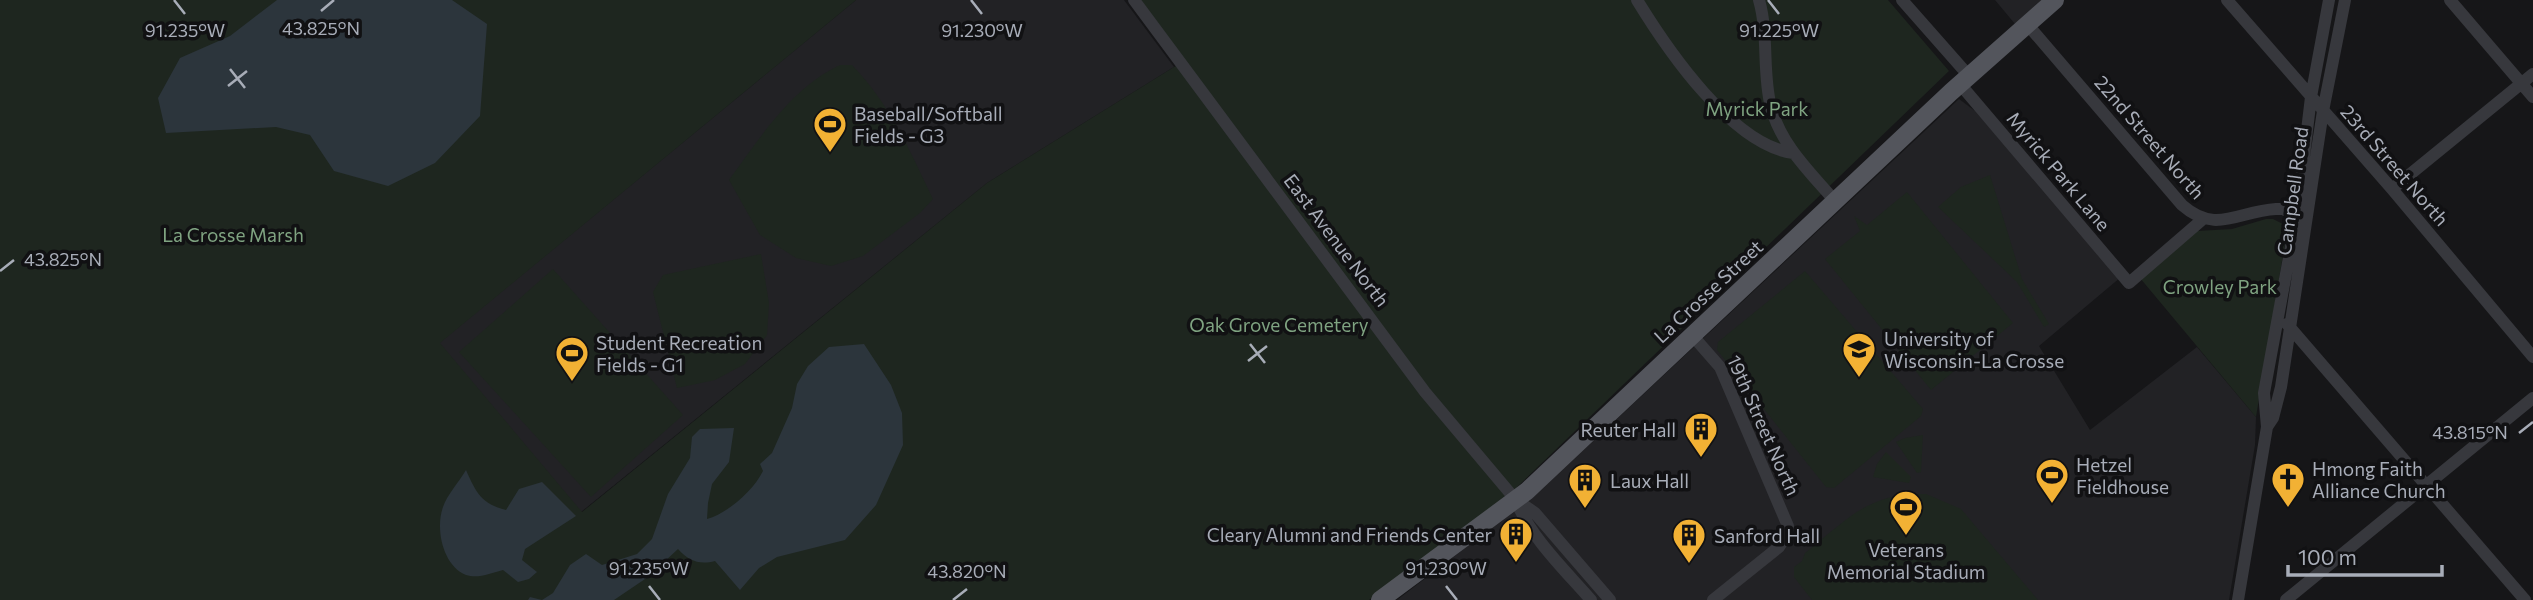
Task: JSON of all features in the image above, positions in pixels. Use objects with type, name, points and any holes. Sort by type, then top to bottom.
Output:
[{"type":"main road","name":"La Crosse Street","points":[[1380,600],[1534,484],[1835,200],[2055,0]]},
{"type":"street","name":"East Avenue North","points":[[1134,0],[1425,392],[1515,499],[1535,513],[1610,600]]},
{"type":"street","points":[[1637,0],[1660,38],[1724,113],[1743,130],[1770,147],[1793,153]]},
{"type":"street","points":[[1759,0],[1771,107],[1793,153],[1835,200]]},
{"type":"street","name":"Myrick Park Lane","points":[[1902,0],[2129,283],[2203,219]]},
{"type":"street","name":"23rd Street North","points":[[2227,0],[2392,189],[2533,357]]},
{"type":"street","name":"Campbell Road","points":[[2267,427],[2277,407],[2290,328],[2311,97],[2329,0]]},
{"type":"street","name":"Campbell Road","points":[[2238,600],[2267,427],[2264,393],[2279,314],[2302,219],[2344,0]]},
{"type":"street","points":[[2450,0],[2533,97]]},
{"type":"street","name":"22nd Street North","points":[[2027,24],[2182,205],[2203,219],[2224,221],[2276,208],[2302,219]]},
{"type":"street","points":[[2392,189],[2533,74]]},
{"type":"street","points":[[2279,314],[2525,600]]},
{"type":"street","name":"19th Street North","points":[[1692,335],[1720,367],[1788,526],[1786,536],[1779,547],[1713,600]]},
{"type":"street","points":[[2286,600],[2533,398]]},
{"type":"street","name":"East Avenue North","points":[[1515,499],[1523,519],[1535,535],[1591,600]]},
{"type":"shaded area","points":[[277,0],[452,0],[487,24],[480,116],[435,163],[388,186],[334,171],[310,135],[276,127],[166,133],[158,98],[180,58],[230,36]]},
{"type":"shaded area","points":[[856,0],[1124,0],[1174,67],[987,183],[581,512],[439,343]]},
{"type":"shaded area","points":[[1995,0],[2055,0],[2020,30]]},
{"type":"shaded area","name":"University of Wisconsin-La Crosse","points":[[1959,99],[1975,111],[2121,277],[2039,346],[2090,430],[2197,347],[2256,417],[2255,445],[2229,600],[1397,600],[1542,489]]},
{"type":"shaded area","points":[[864,344],[891,385],[902,413],[903,445],[876,505],[845,540],[777,557],[759,568],[740,590],[715,561],[695,561],[678,549],[648,577],[614,600],[542,600],[553,593],[570,565],[586,554],[602,565],[637,554],[652,539],[668,494],[690,458],[692,437],[700,429],[734,428],[729,462],[712,484],[707,519],[723,512],[739,500],[763,471],[760,464],[772,453],[792,408],[797,384],[808,366],[829,347]]},
{"type":"shaded area","points":[[466,470],[485,501],[498,508],[506,510],[519,489],[542,482],[576,516],[525,549],[522,560],[537,572],[529,579],[518,582],[503,570],[471,576],[452,564],[443,546],[441,516],[447,498]]},
{"type":"green space","points":[[0,0],[856,0],[440,343],[582,512],[987,183],[1186,62],[1141,0],[1888,0],[1949,71],[1515,489],[1369,600],[0,600]]},
{"type":"green space","name":"Baseball/Softball Fields - G3","points":[[840,65],[852,65],[877,96],[898,129],[933,199],[920,213],[863,256],[831,266],[796,258],[760,235],[729,180],[792,100],[822,75]]},
{"type":"green space","points":[[1990,175],[2022,279],[2049,324],[2044,327],[2017,282],[1938,207],[1961,187]]},
{"type":"green space","points":[[1907,192],[2013,323],[1931,390],[1825,259],[1860,231],[1854,216],[1867,225]]},
{"type":"green space","name":"Crowley Park","points":[[2266,219],[2283,224],[2286,237],[2256,417],[2140,278],[2197,231],[2232,229]]},
{"type":"green space","points":[[761,254],[769,303],[767,335],[745,364],[715,380],[677,388],[653,292],[663,275]]},
{"type":"green space","name":"Student Recreation Fields - G1","points":[[553,269],[683,415],[591,497],[459,352]]},
{"type":"green space","points":[[1805,271],[1923,409],[1921,416],[1834,488],[1826,487],[1717,350],[1718,342]]},
{"type":"green space","points":[[1923,435],[1921,472],[1917,473],[1896,442]]},
{"type":"green space","points":[[1886,452],[1911,477],[1909,483],[1873,477],[1877,464]]},
{"type":"green space","name":"Veterans Memorial Stadium","points":[[1926,494],[1961,509],[2038,600],[1812,600],[1794,577],[1794,567],[1802,561],[1805,553],[1859,510],[1889,498]]},
{"type":"place","name":"Baseball/Softball Fields - G3","points":[[830,154]]},
{"type":"place","name":"University of Wisconsin-La Crosse","points":[[1859,379]]},
{"type":"place","name":"Student Recreation Fields - G1","points":[[572,383]]},
{"type":"place","name":"Reuter Hall","points":[[1701,459]]},
{"type":"place","name":"Hetzel Fieldhouse","points":[[2052,505]]},
{"type":"place","name":"Hmong Faith Alliance Church","points":[[2288,509]]},
{"type":"place","name":"Laux Hall","points":[[1585,510]]},
{"type":"place","name":"Veterans Memorial Stadium","points":[[1906,537]]},
{"type":"place","name":"Cleary Alumni and Friends Center","points":[[1516,564]]},
{"type":"place","name":"Sanford Hall","points":[[1689,565]]},
{"type":"park label","name":"Myrick Park","points":[[1757,108]]},
{"type":"park label","name":"La Crosse Marsh","points":[[233,234]]},
{"type":"park label","name":"Oak Grove Cemetery","points":[[1279,324]]}]
